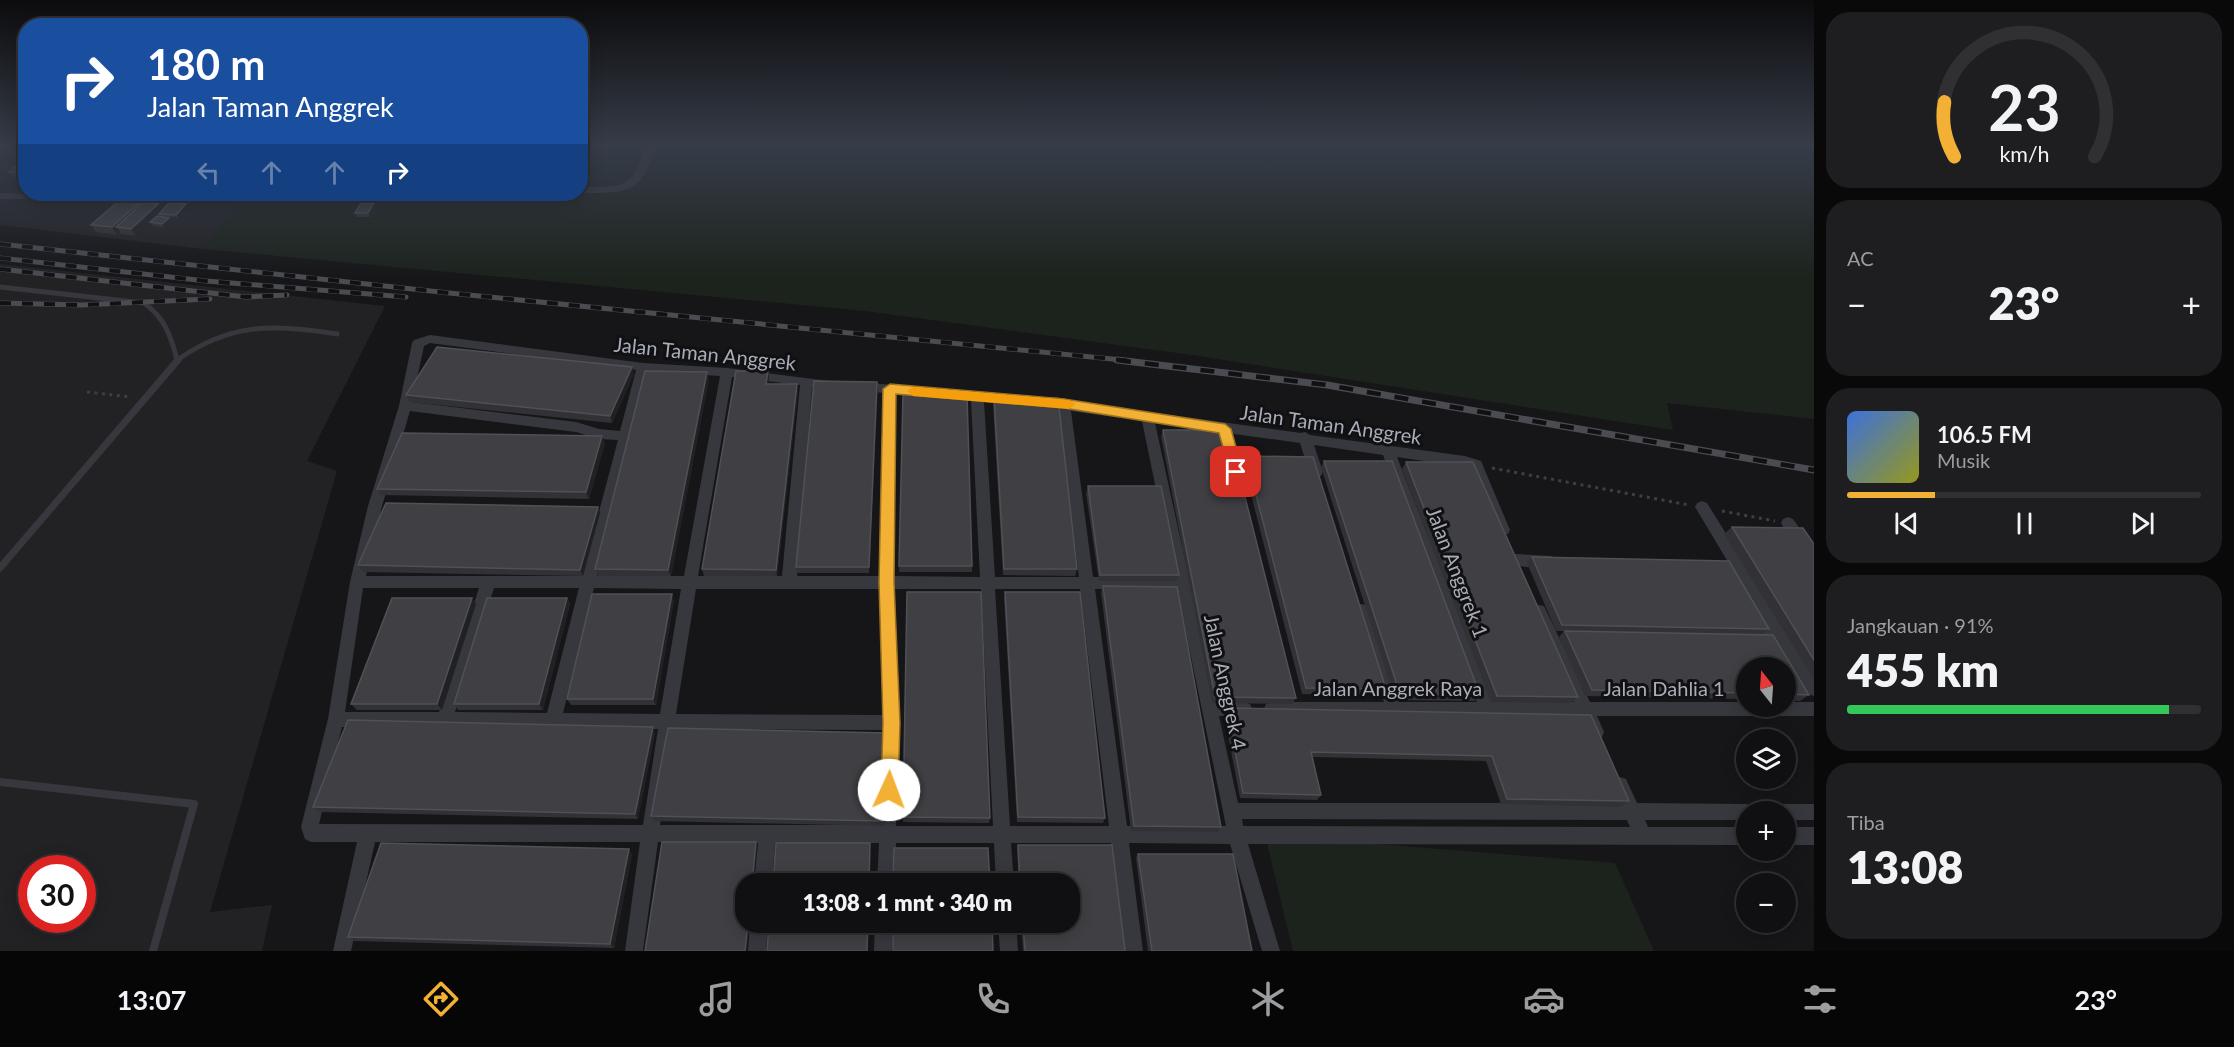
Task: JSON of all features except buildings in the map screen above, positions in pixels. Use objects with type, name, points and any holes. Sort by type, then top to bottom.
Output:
[{"type":"street","points":[[0,196],[18,196]]},
{"type":"street","name":"Jalan Taman Anggrek","points":[[405,406],[417,345],[430,339],[643,367],[727,372],[806,383],[977,398],[1064,403],[1226,435],[1305,437],[1476,465]]},
{"type":"street","points":[[553,720],[589,581],[602,508],[626,436],[643,367]]},
{"type":"street","points":[[633,951],[666,721],[727,372]]},
{"type":"street","points":[[789,582],[806,383]]},
{"type":"street","points":[[886,873],[891,723],[886,582],[890,389]]},
{"type":"street","points":[[977,398],[1004,873]]},
{"type":"street","points":[[1064,403],[1134,951]]},
{"type":"street","points":[[599,434],[576,427],[405,406],[402,436],[357,582],[336,719],[310,827],[311,833],[1736,836]]},
{"type":"street","name":"Jalan Anggrek 4","points":[[1148,418],[1236,834],[1271,951]]},
{"type":"street","points":[[555,438],[599,434],[626,436]]},
{"type":"street","points":[[1305,437],[1320,483]]},
{"type":"street","name":"Jalan Anggrek 1","points":[[1388,450],[1488,709]]},
{"type":"street","points":[[1476,465],[1525,579]]},
{"type":"street","points":[[1702,507],[1728,562],[1781,637],[1814,689]]},
{"type":"street","points":[[1788,523],[1814,560]]},
{"type":"street","points":[[1516,560],[1562,560]]},
{"type":"street","points":[[445,720],[489,581]]},
{"type":"street","points":[[357,582],[1183,583]]},
{"type":"street","points":[[1357,596],[1394,709]]},
{"type":"street","points":[[1533,598],[1557,636],[1585,710],[1604,750]]},
{"type":"street","points":[[1747,637],[1781,637]]},
{"type":"street","name":"Jalan Anggrek Raya","points":[[1210,709],[1294,704],[1394,709],[1585,710]]},
{"type":"street","name":"Jalan Dahlia 1","points":[[1585,710],[1814,710]]},
{"type":"street","points":[[336,719],[891,723]]},
{"type":"street","points":[[1614,771],[1643,835]]},
{"type":"street","points":[[1232,811],[1736,812]]},
{"type":"street","points":[[1796,812],[1814,812]]},
{"type":"street","points":[[342,951],[368,833]]},
{"type":"street","points":[[764,873],[767,834]]},
{"type":"street","points":[[1796,836],[1814,836]]},
{"type":"street","points":[[757,951],[758,933]]},
{"type":"street","points":[[883,951],[884,933]]},
{"type":"street","points":[[1008,933],[1009,951]]},
{"type":"lane","points":[[0,287],[144,303],[159,313],[168,327],[177,360]]},
{"type":"lane","points":[[0,568],[177,360],[205,342],[276,326],[337,334]]},
{"type":"lane","points":[[0,782],[194,804],[153,951]]},
{"type":"path","points":[[87,392],[145,399]]},
{"type":"path","points":[[1476,465],[1788,523]]},
{"type":"shaded area","points":[[0,190],[18,190],[18,201],[244,201],[203,249],[0,225]]},
{"type":"shaded area","points":[[588,190],[1814,190],[1814,419],[1667,403],[1673,430],[1192,355],[865,311],[203,249],[244,201],[588,201]]},
{"type":"shaded area","points":[[0,264],[385,306],[307,461],[337,471],[210,912],[272,905],[262,951],[0,951]]},
{"type":"shaded area","points":[[1265,835],[1615,863],[1654,951],[1293,951]]},
{"type":"railway","points":[[0,244],[449,293],[1132,361]]},
{"type":"railway","points":[[0,258],[206,281],[406,297]]},
{"type":"railway","points":[[0,269],[246,297],[287,295]]},
{"type":"railway","points":[[0,303],[81,305],[210,299]]},
{"type":"railway","points":[[1117,360],[1327,385],[1814,470]]},
{"type":"slow traffic","points":[[913,391],[1069,404]]},
{"type":"route","points":[[889,790],[891,723],[886,582],[890,389],[977,398],[1064,403],[1225,429],[1236,472]]}]
